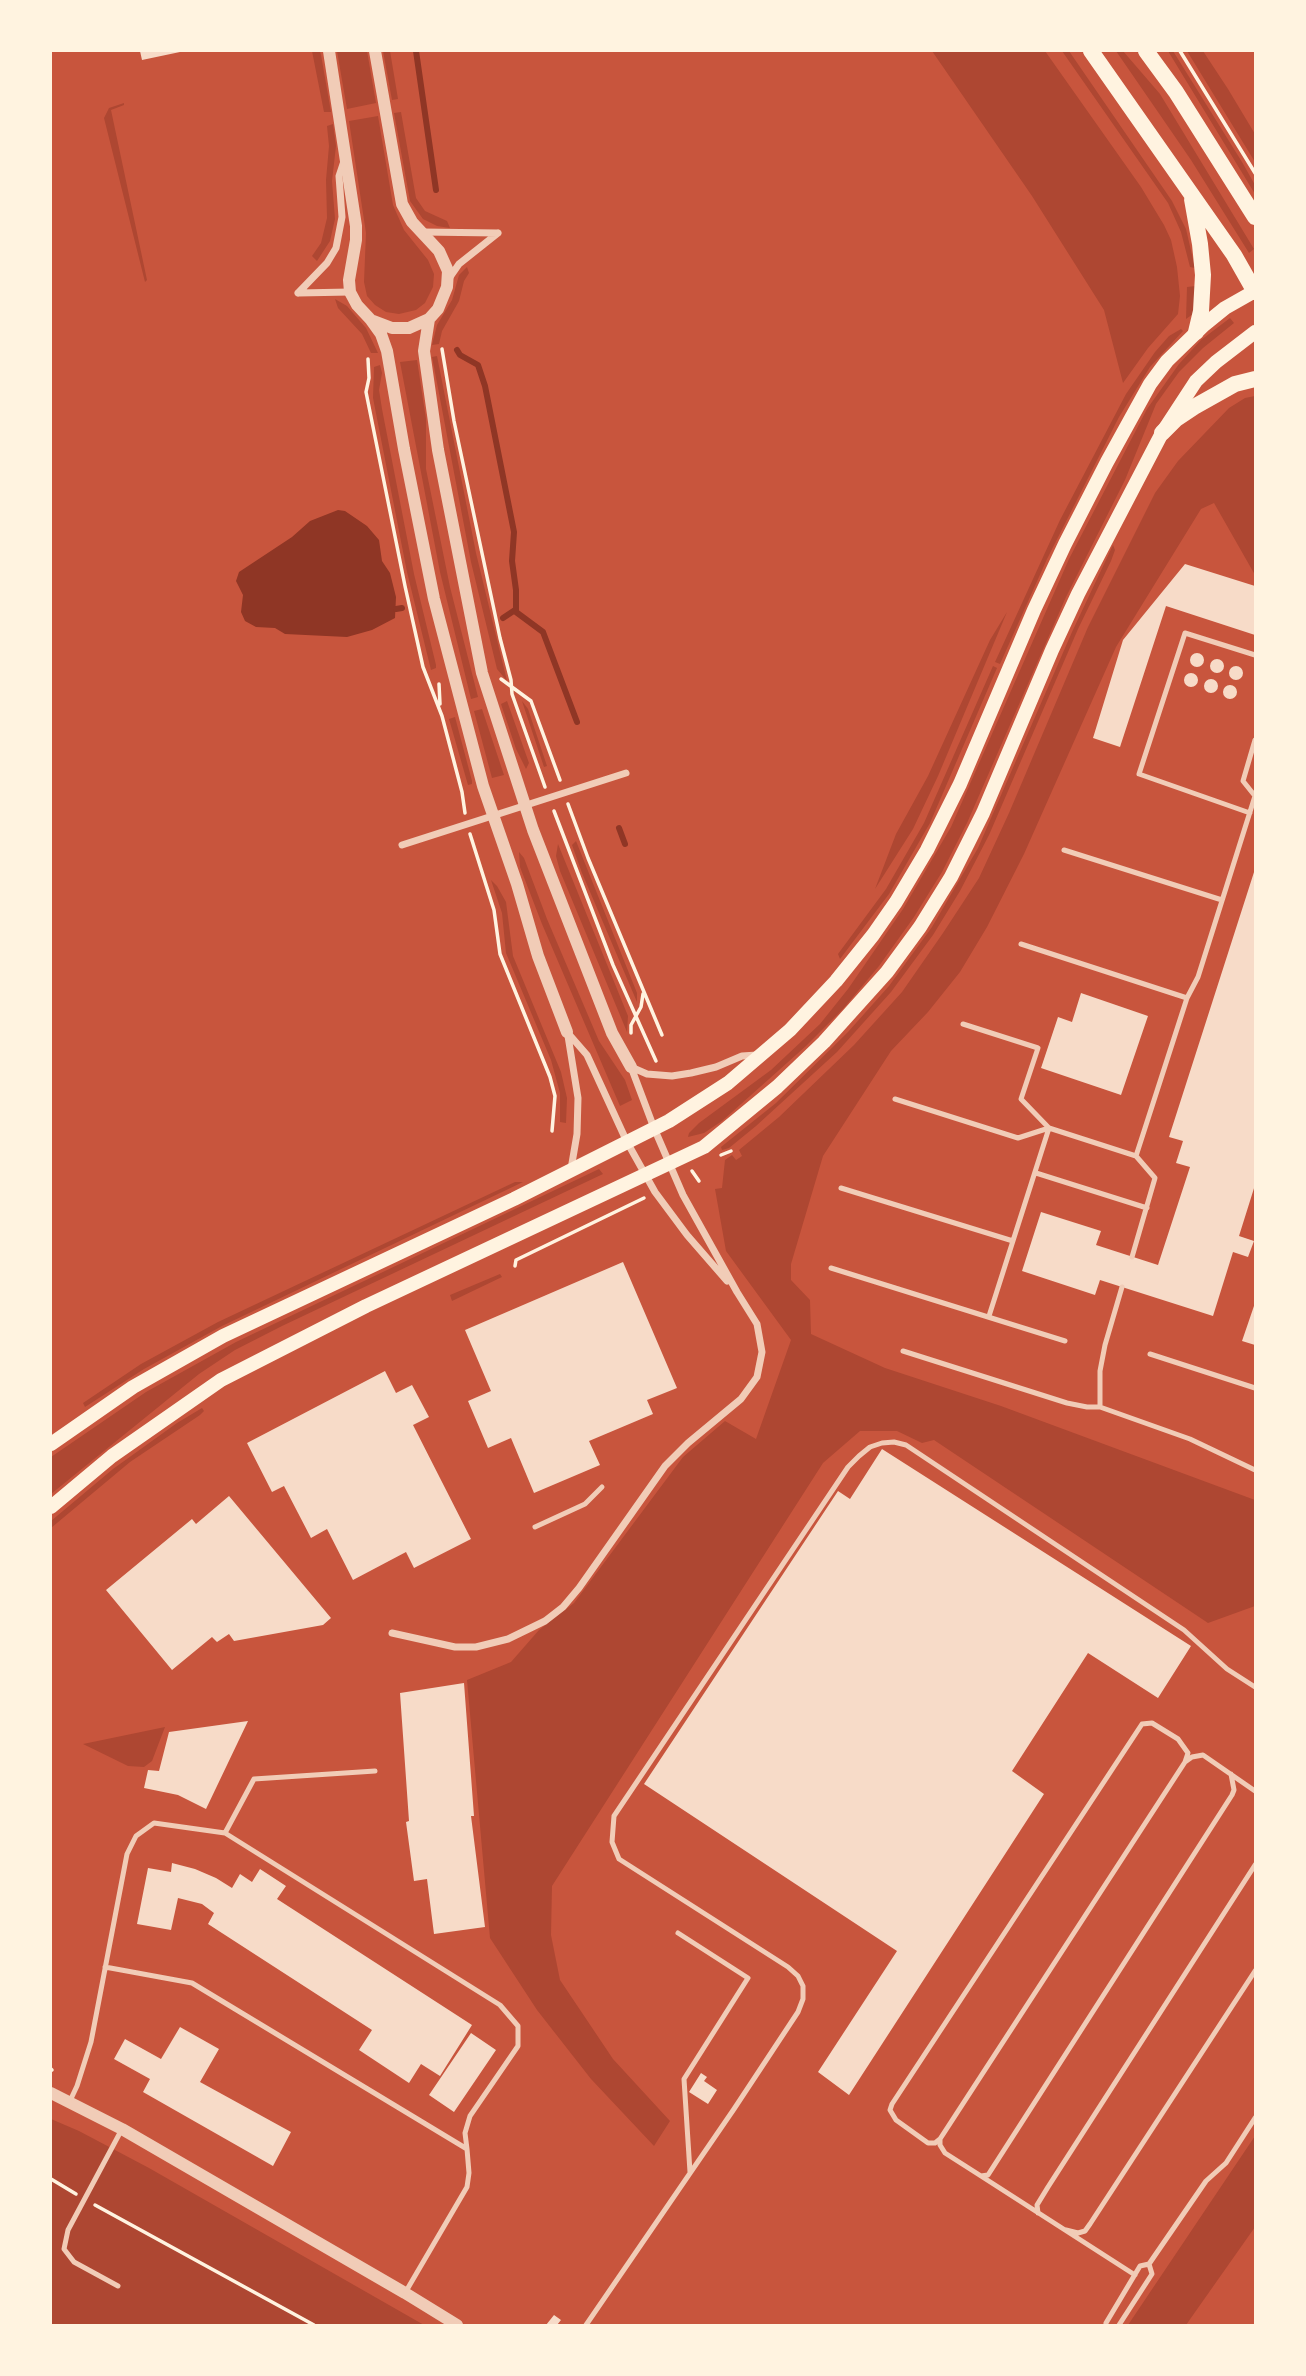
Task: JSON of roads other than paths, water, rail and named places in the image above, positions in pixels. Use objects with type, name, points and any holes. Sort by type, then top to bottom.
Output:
[{"type":"main road","points":[[51,1444],[133,1387],[223,1336],[627,1142],[709,1096],[778,1042],[812,1008],[896,902],[921,861],[960,784],[1034,610],[1107,462],[1157,374],[1196,332],[1225,308],[1255,291],[1240,265],[1091,51]]},
{"type":"main road","points":[[1146,51],[1177,92],[1255,216]]},
{"type":"main road","points":[[1192,196],[1203,275],[1201,312],[1196,332]]},
{"type":"main road","points":[[51,1507],[134,1440],[221,1380],[366,1306],[686,1157],[719,1136],[777,1087],[824,1042],[873,990],[930,912],[976,828],[1052,650],[1093,564],[1162,433],[1196,382],[1216,362],[1255,332]]},
{"type":"main road","points":[[1162,433],[1194,407],[1235,384],[1255,379]]},
{"type":"street","points":[[329,51],[356,226],[350,292],[381,334],[387,351],[434,599],[492,815],[517,884],[538,956],[567,1032],[578,1098],[577,1134],[570,1170]]},
{"type":"street","points":[[375,51],[399,195],[407,214],[443,257],[448,280]]},
{"type":"street","points":[[346,153],[339,176],[342,217],[338,243],[327,263],[298,293],[350,292]]},
{"type":"street","points":[[371,320],[400,328],[416,326],[429,319],[442,302],[448,280],[459,264],[498,233],[420,232]]},
{"type":"street","points":[[392,1633],[455,1647],[486,1645],[503,1642],[545,1621],[569,1601],[665,1466],[688,1443],[734,1407],[754,1383],[761,1360],[761,1336],[753,1317],[676,1180],[631,1067],[612,1033],[524,805],[499,729],[474,643],[471,612],[443,481],[424,351],[429,319]]},
{"type":"street","points":[[402,845],[626,773]]},
{"type":"street","points":[[567,1032],[587,1055],[627,1142],[655,1192],[687,1236],[737,1292]]},
{"type":"street","points":[[631,1067],[652,1074],[679,1075],[716,1067],[745,1055],[765,1053]]},
{"type":"street","points":[[51,2093],[122,2129],[457,2325]]},
{"type":"lane","points":[[1250,813],[1139,774],[1185,633],[1255,655]]},
{"type":"lane","points":[[1136,1156],[1187,998],[1198,978],[1255,796],[1243,781],[1255,740]]},
{"type":"lane","points":[[1064,850],[1222,900]]},
{"type":"lane","points":[[1020,944],[1187,998]]},
{"type":"lane","points":[[963,1024],[1038,1048],[1021,1099],[1049,1128],[1136,1156],[1155,1178],[1132,1257]]},
{"type":"lane","points":[[895,1099],[1018,1138],[1049,1128]]},
{"type":"lane","points":[[989,1316],[1049,1128]]},
{"type":"lane","points":[[1036,1172],[1147,1208]]},
{"type":"lane","points":[[841,1188],[1013,1241]]},
{"type":"lane","points":[[831,1268],[1065,1341]]},
{"type":"lane","points":[[1100,1407],[1105,1345],[1122,1287]]},
{"type":"lane","points":[[902,1352],[1067,1403],[1100,1407],[1190,1438],[1255,1470]]},
{"type":"lane","points":[[1150,1354],[1255,1388]]},
{"type":"lane","points":[[586,2325],[716,2136],[798,2012],[803,1999],[803,1986],[798,1976],[775,1956],[619,1858],[612,1842],[614,1816],[848,1468],[859,1456],[870,1447],[882,1443],[906,1445],[1184,1630],[1227,1669],[1255,1687]]},
{"type":"lane","points":[[535,1527],[585,1504],[602,1487]]},
{"type":"lane","points":[[1152,1723],[1178,1739],[1188,1753],[1185,1762],[940,2139],[935,2143],[928,2143],[896,2120],[890,2110],[1142,1724],[1152,1723]]},
{"type":"lane","points":[[1185,1762],[1192,1757],[1203,1755],[1255,1791]]},
{"type":"lane","points":[[225,1833],[254,1779],[375,1771]]},
{"type":"lane","points":[[981,2176],[988,2175],[1232,1795],[1234,1783],[1231,1774]]},
{"type":"lane","points":[[68,2103],[77,2086],[91,2042],[127,1853],[136,1836],[154,1822],[225,1833],[500,2005],[518,2026],[518,2046],[470,2116],[466,2133],[469,2173],[467,2187],[405,2293]]},
{"type":"lane","points":[[1038,2213],[1037,2205],[1048,2187],[1255,1865]]},
{"type":"lane","points":[[678,1933],[748,1978],[684,2079],[690,2172]]},
{"type":"lane","points":[[105,1967],[192,1983],[467,2149]]},
{"type":"lane","points":[[1066,2231],[1086,2231],[1255,1971]]},
{"type":"lane","points":[[1105,2323],[1140,2266],[1149,2264],[1206,2181],[1226,2163],[1255,2118]]},
{"type":"lane","points":[[118,2286],[74,2262],[64,2249],[68,2230],[122,2129]]},
{"type":"lane","points":[[940,2139],[945,2153],[1135,2275]]},
{"type":"lane","points":[[1119,2325],[1152,2274],[1149,2264]]},
{"type":"waterway","points":[[416,51],[436,190]]},
{"type":"waterway","points":[[457,350],[460,355],[478,365],[485,386],[514,532],[512,561],[516,612],[543,632],[577,722]]},
{"type":"waterway","points":[[396,609],[402,608]]},
{"type":"waterway","points":[[503,618],[515,610]]},
{"type":"waterway","points":[[619,828],[625,844]]}]
